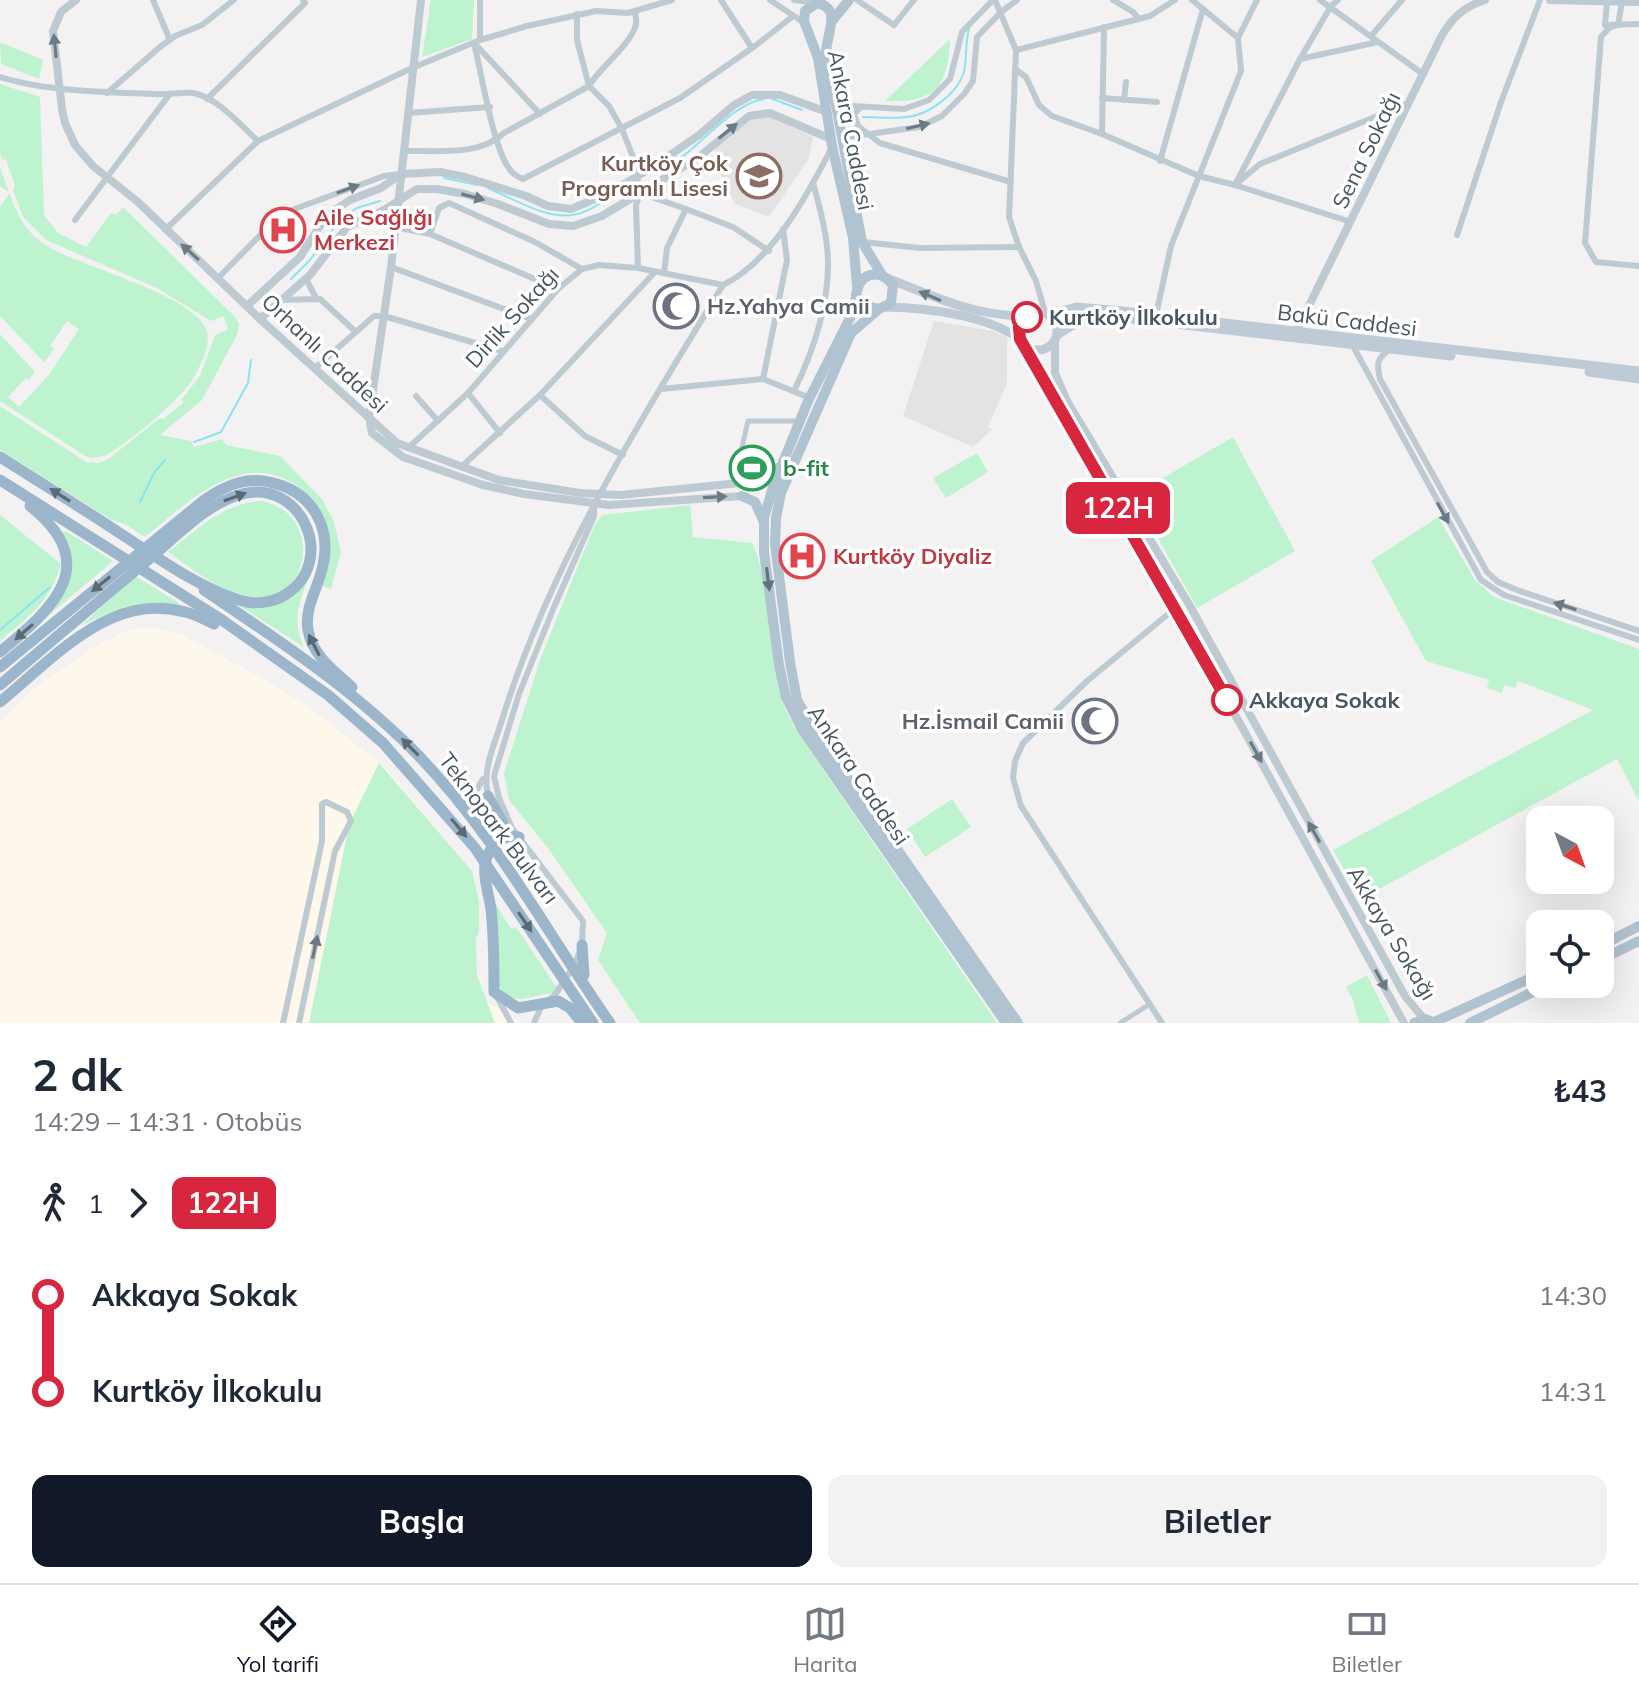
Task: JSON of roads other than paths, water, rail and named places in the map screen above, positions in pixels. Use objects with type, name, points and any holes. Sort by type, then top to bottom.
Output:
[{"type":"highway","points":[[0,457],[120,533],[173,570],[240,600],[270,601],[287,594],[300,582],[309,567],[311,540],[300,517],[281,498],[256,492],[231,497],[184,530],[0,685]]},
{"type":"highway","points":[[0,667],[203,501],[234,483],[260,480],[295,491],[317,514],[324,532],[325,555],[307,615],[310,639],[327,664],[370,704],[385,723]]},
{"type":"highway","points":[[0,483],[49,524],[60,540],[66,564],[62,585],[48,610],[0,652]]},
{"type":"highway","name":"Teknopark Bulvarı","points":[[0,483],[272,654],[328,695],[383,743],[485,862],[593,1023]]},
{"type":"highway","name":"Teknopark Bulvarı","points":[[173,570],[312,666],[385,723],[496,843],[610,1023]]},
{"type":"highway","points":[[0,702],[94,625],[121,613],[154,607],[192,613],[272,654]]},
{"type":"highway","points":[[488,796],[505,827],[485,862],[492,923],[494,992],[518,1008],[558,1001],[564,1003],[582,1023]]},
{"type":"highway","points":[[496,843],[510,835],[519,837]]},
{"type":"highway","points":[[582,945],[584,973],[593,999]]},
{"type":"main road","name":"Ankara Caddesi","points":[[849,0],[832,23],[826,53],[835,141],[853,238],[857,291],[853,312],[810,398],[783,462],[764,526],[764,552],[779,665],[790,708],[803,731],[1006,1023]]},
{"type":"main road","points":[[821,2],[829,8],[832,23],[823,32],[806,26],[805,11],[821,2]]},
{"type":"main road","name":"Ankara Caddesi","points":[[806,26],[831,109]]},
{"type":"main road","name":"Ankara Caddesi","points":[[835,141],[862,242],[884,276]]},
{"type":"main road","points":[[883,308],[891,303],[893,285],[884,276],[866,276],[857,291],[866,306],[883,308],[909,308],[985,321],[1002,327],[1022,341]]},
{"type":"main road","name":"Bakü Caddesi","points":[[884,276],[952,305],[985,313],[1029,316],[1076,307],[1639,371]]},
{"type":"main road","name":"Ankara Caddesi","points":[[883,308],[851,333],[787,476],[774,496],[775,544],[797,700],[821,740],[1018,1023]]},
{"type":"main road","points":[[1048,313],[1057,325],[1056,338]]},
{"type":"main road","points":[[1022,341],[1021,322],[1029,316]]},
{"type":"main road","name":"Bakü Caddesi","points":[[1022,341],[1029,348],[1041,350],[1083,319],[1107,316],[1639,379]]},
{"type":"main road","points":[[774,496],[758,484],[783,462]]},
{"type":"main road","points":[[742,496],[774,496]]},
{"type":"main road","points":[[742,496],[755,502],[764,526]]},
{"type":"main road","points":[[1614,939],[1639,926]]},
{"type":"main road","points":[[1614,953],[1639,941]]},
{"type":"main road","points":[[1427,1022],[1526,980]]},
{"type":"main road","points":[[1470,1023],[1526,995]]},
{"type":"street","name":"Orhanlı Caddesi","points":[[76,0],[61,12],[53,31],[68,134],[88,161],[397,443],[515,483],[600,495],[758,484]]},
{"type":"street","points":[[153,0],[170,40]]},
{"type":"street","points":[[107,93],[170,40],[202,25],[234,0]]},
{"type":"street","points":[[207,99],[305,3],[303,0]]},
{"type":"street","points":[[369,417],[391,267],[421,0]]},
{"type":"street","points":[[480,0],[477,42],[497,140],[508,167],[523,179],[680,98],[792,17]]},
{"type":"street","points":[[165,230],[258,141],[412,68],[477,42],[577,14],[635,11],[672,0]]},
{"type":"street","points":[[721,0],[752,48]]},
{"type":"street","points":[[770,0],[806,26]]},
{"type":"street","points":[[794,0],[821,2]]},
{"type":"street","points":[[857,0],[894,25],[914,0]]},
{"type":"street","points":[[218,278],[281,214],[384,176],[440,172],[526,196],[561,210],[588,204],[636,176],[682,148],[734,105],[752,95],[780,95],[831,109],[904,109],[929,100],[950,79],[962,32],[994,0],[1016,50],[1009,217],[1048,313]]},
{"type":"street","points":[[260,319],[306,279],[347,227],[417,189],[437,189],[486,200],[562,227],[596,219],[640,193],[700,156],[749,116],[770,113],[835,141],[933,122],[964,94],[975,77],[977,37],[1017,0]]},
{"type":"street","points":[[1113,0],[1135,13],[1139,19]]},
{"type":"street","points":[[1016,50],[1139,19],[1159,12],[1175,0]]},
{"type":"street","points":[[1192,0],[1238,38]]},
{"type":"street","points":[[1155,316],[1171,246],[1241,71],[1238,38],[1257,0]]},
{"type":"street","points":[[1320,0],[1423,74]]},
{"type":"street","points":[[1235,185],[1300,59],[1331,6],[1338,0]]},
{"type":"street","points":[[1371,36],[1402,0]]},
{"type":"street","name":"Sena Sokağı","points":[[1296,332],[1452,19],[1466,8],[1485,0]]},
{"type":"street","points":[[1457,235],[1501,102],[1540,0]]},
{"type":"street","points":[[1550,0],[1639,2]]},
{"type":"street","points":[[1607,2],[1605,25],[1639,24]]},
{"type":"street","points":[[1618,25],[1622,2]]},
{"type":"street","points":[[1160,161],[1203,9]]},
{"type":"street","points":[[404,151],[472,149],[497,140],[504,133],[589,86],[629,37],[636,25],[635,11]]},
{"type":"street","points":[[577,14],[577,40],[589,86],[609,106],[622,129],[636,176],[640,193],[636,205],[638,268]]},
{"type":"street","points":[[1618,25],[1609,28],[1601,37],[1585,243],[1596,262],[1639,266]]},
{"type":"street","points":[[1102,134],[1104,27]]},
{"type":"street","points":[[477,42],[540,114]]},
{"type":"street","points":[[1300,59],[1378,42]]},
{"type":"street","points":[[1015,69],[1024,74],[1039,105],[1052,116],[1199,176],[1351,222]]},
{"type":"street","points":[[0,77],[24,85],[107,93],[194,93],[216,104],[258,141]]},
{"type":"street","points":[[1124,100],[1126,82]]},
{"type":"street","points":[[75,220],[169,95]]},
{"type":"street","points":[[1102,98],[1157,102]]},
{"type":"street","points":[[1235,185],[1260,164],[1409,103]]},
{"type":"street","points":[[408,113],[490,107]]},
{"type":"street","points":[[861,107],[854,114],[854,119],[880,143],[1011,182]]},
{"type":"street","points":[[454,796],[474,795],[480,787],[510,693],[594,516],[594,504],[723,285],[769,251],[813,183],[835,141]]},
{"type":"street","points":[[247,306],[300,257],[333,211],[350,200],[381,188],[401,174]]},
{"type":"street","points":[[794,391],[817,329],[828,264],[820,207],[813,183]]},
{"type":"street","points":[[640,193],[733,227],[769,251]]},
{"type":"street","points":[[430,234],[439,208],[449,203],[535,242],[582,269]]},
{"type":"street","points":[[664,273],[667,248],[686,209]]},
{"type":"street","points":[[395,227],[430,234],[558,289]]},
{"type":"street","points":[[763,379],[787,260],[783,228]]},
{"type":"street","points":[[862,242],[920,248],[1019,247]]},
{"type":"street","name":"Dirlik Sokağı","points":[[408,448],[468,393],[558,289],[582,269],[599,265],[638,268],[723,285]]},
{"type":"street","points":[[391,267],[531,319]]},
{"type":"street","points":[[461,467],[540,395],[655,272]]},
{"type":"street","points":[[306,279],[316,298]]},
{"type":"street","points":[[281,300],[316,298],[326,303],[356,332]]},
{"type":"street","points":[[314,369],[374,316],[384,316],[502,351]]},
{"type":"street","name":"Akkaya Sokağı","points":[[1056,338],[1054,368],[1061,389],[1190,606],[1405,996],[1427,1022]]},
{"type":"street","name":"Akkaya Sokağı","points":[[1022,341],[1242,727],[1404,1023]]},
{"type":"street","points":[[1353,346],[1481,580],[1504,595],[1639,640]]},
{"type":"street","points":[[1389,350],[1381,356],[1377,365],[1380,379],[1487,572],[1498,582],[1517,590],[1639,631]]},
{"type":"street","points":[[661,389],[763,379],[810,398]]},
{"type":"street","points":[[468,393],[500,433]]},
{"type":"street","points":[[540,395],[585,436],[623,455]]},
{"type":"street","points":[[416,396],[438,421]]},
{"type":"street","name":"Orhanlı Caddesi","points":[[369,417],[372,433],[403,457],[483,485],[594,504],[620,505],[742,496]]},
{"type":"street","points":[[737,484],[736,473],[748,421],[800,421]]},
{"type":"street","points":[[534,1023],[542,1005],[554,996],[574,966],[584,928],[580,917],[512,828],[499,798],[494,776],[550,605]]},
{"type":"street","points":[[1162,1023],[1021,806],[1013,770],[1018,752],[1031,734],[1087,681],[1167,615],[1190,606]]},
{"type":"street","points":[[510,693],[519,694]]},
{"type":"street","points":[[1242,727],[1253,720]]},
{"type":"street","points":[[487,768],[488,796]]},
{"type":"street","points":[[283,1023],[322,841],[322,804],[326,802],[347,812],[351,821],[335,851],[299,1023]]},
{"type":"street","name":"Akkaya Sokağı","points":[[1320,870],[1331,863]]},
{"type":"street","points":[[494,992],[511,1023]]},
{"type":"street","points":[[1120,1023],[1150,1004]]},
{"type":"waterway","points":[[863,117],[916,115],[942,102],[956,88],[964,72],[969,29]]},
{"type":"waterway","points":[[770,98],[802,110]]},
{"type":"waterway","points":[[660,171],[687,153],[733,113],[764,99]]},
{"type":"waterway","points":[[444,178],[478,185]]},
{"type":"waterway","points":[[488,188],[540,211],[562,215],[583,212],[612,196]]},
{"type":"waterway","points":[[291,279],[310,260],[340,220],[357,208],[380,201]]},
{"type":"waterway","points":[[194,442],[221,432],[248,383],[251,360]]},
{"type":"waterway","points":[[140,502],[154,473],[165,460]]},
{"type":"waterway","points":[[0,630],[49,588]]},
{"type":"place","name":"Kurtköy Çok Programlı Lisesi","points":[[759,176]]},
{"type":"place","name":"Aile Sağlığı Merkezi","points":[[283,230]]},
{"type":"place","name":"Hz.Yahya Camii","points":[[676,306]]},
{"type":"place","name":"Kurtköy İlkokulu","points":[[1027,317]]},
{"type":"place","name":"b-fit","points":[[752,468]]},
{"type":"place","name":"Kurtköy Diyaliz","points":[[802,556]]},
{"type":"place","name":"Akkaya Sokak","points":[[1227,700]]},
{"type":"place","name":"Hz.İsmail Camii","points":[[1095,721]]}]
